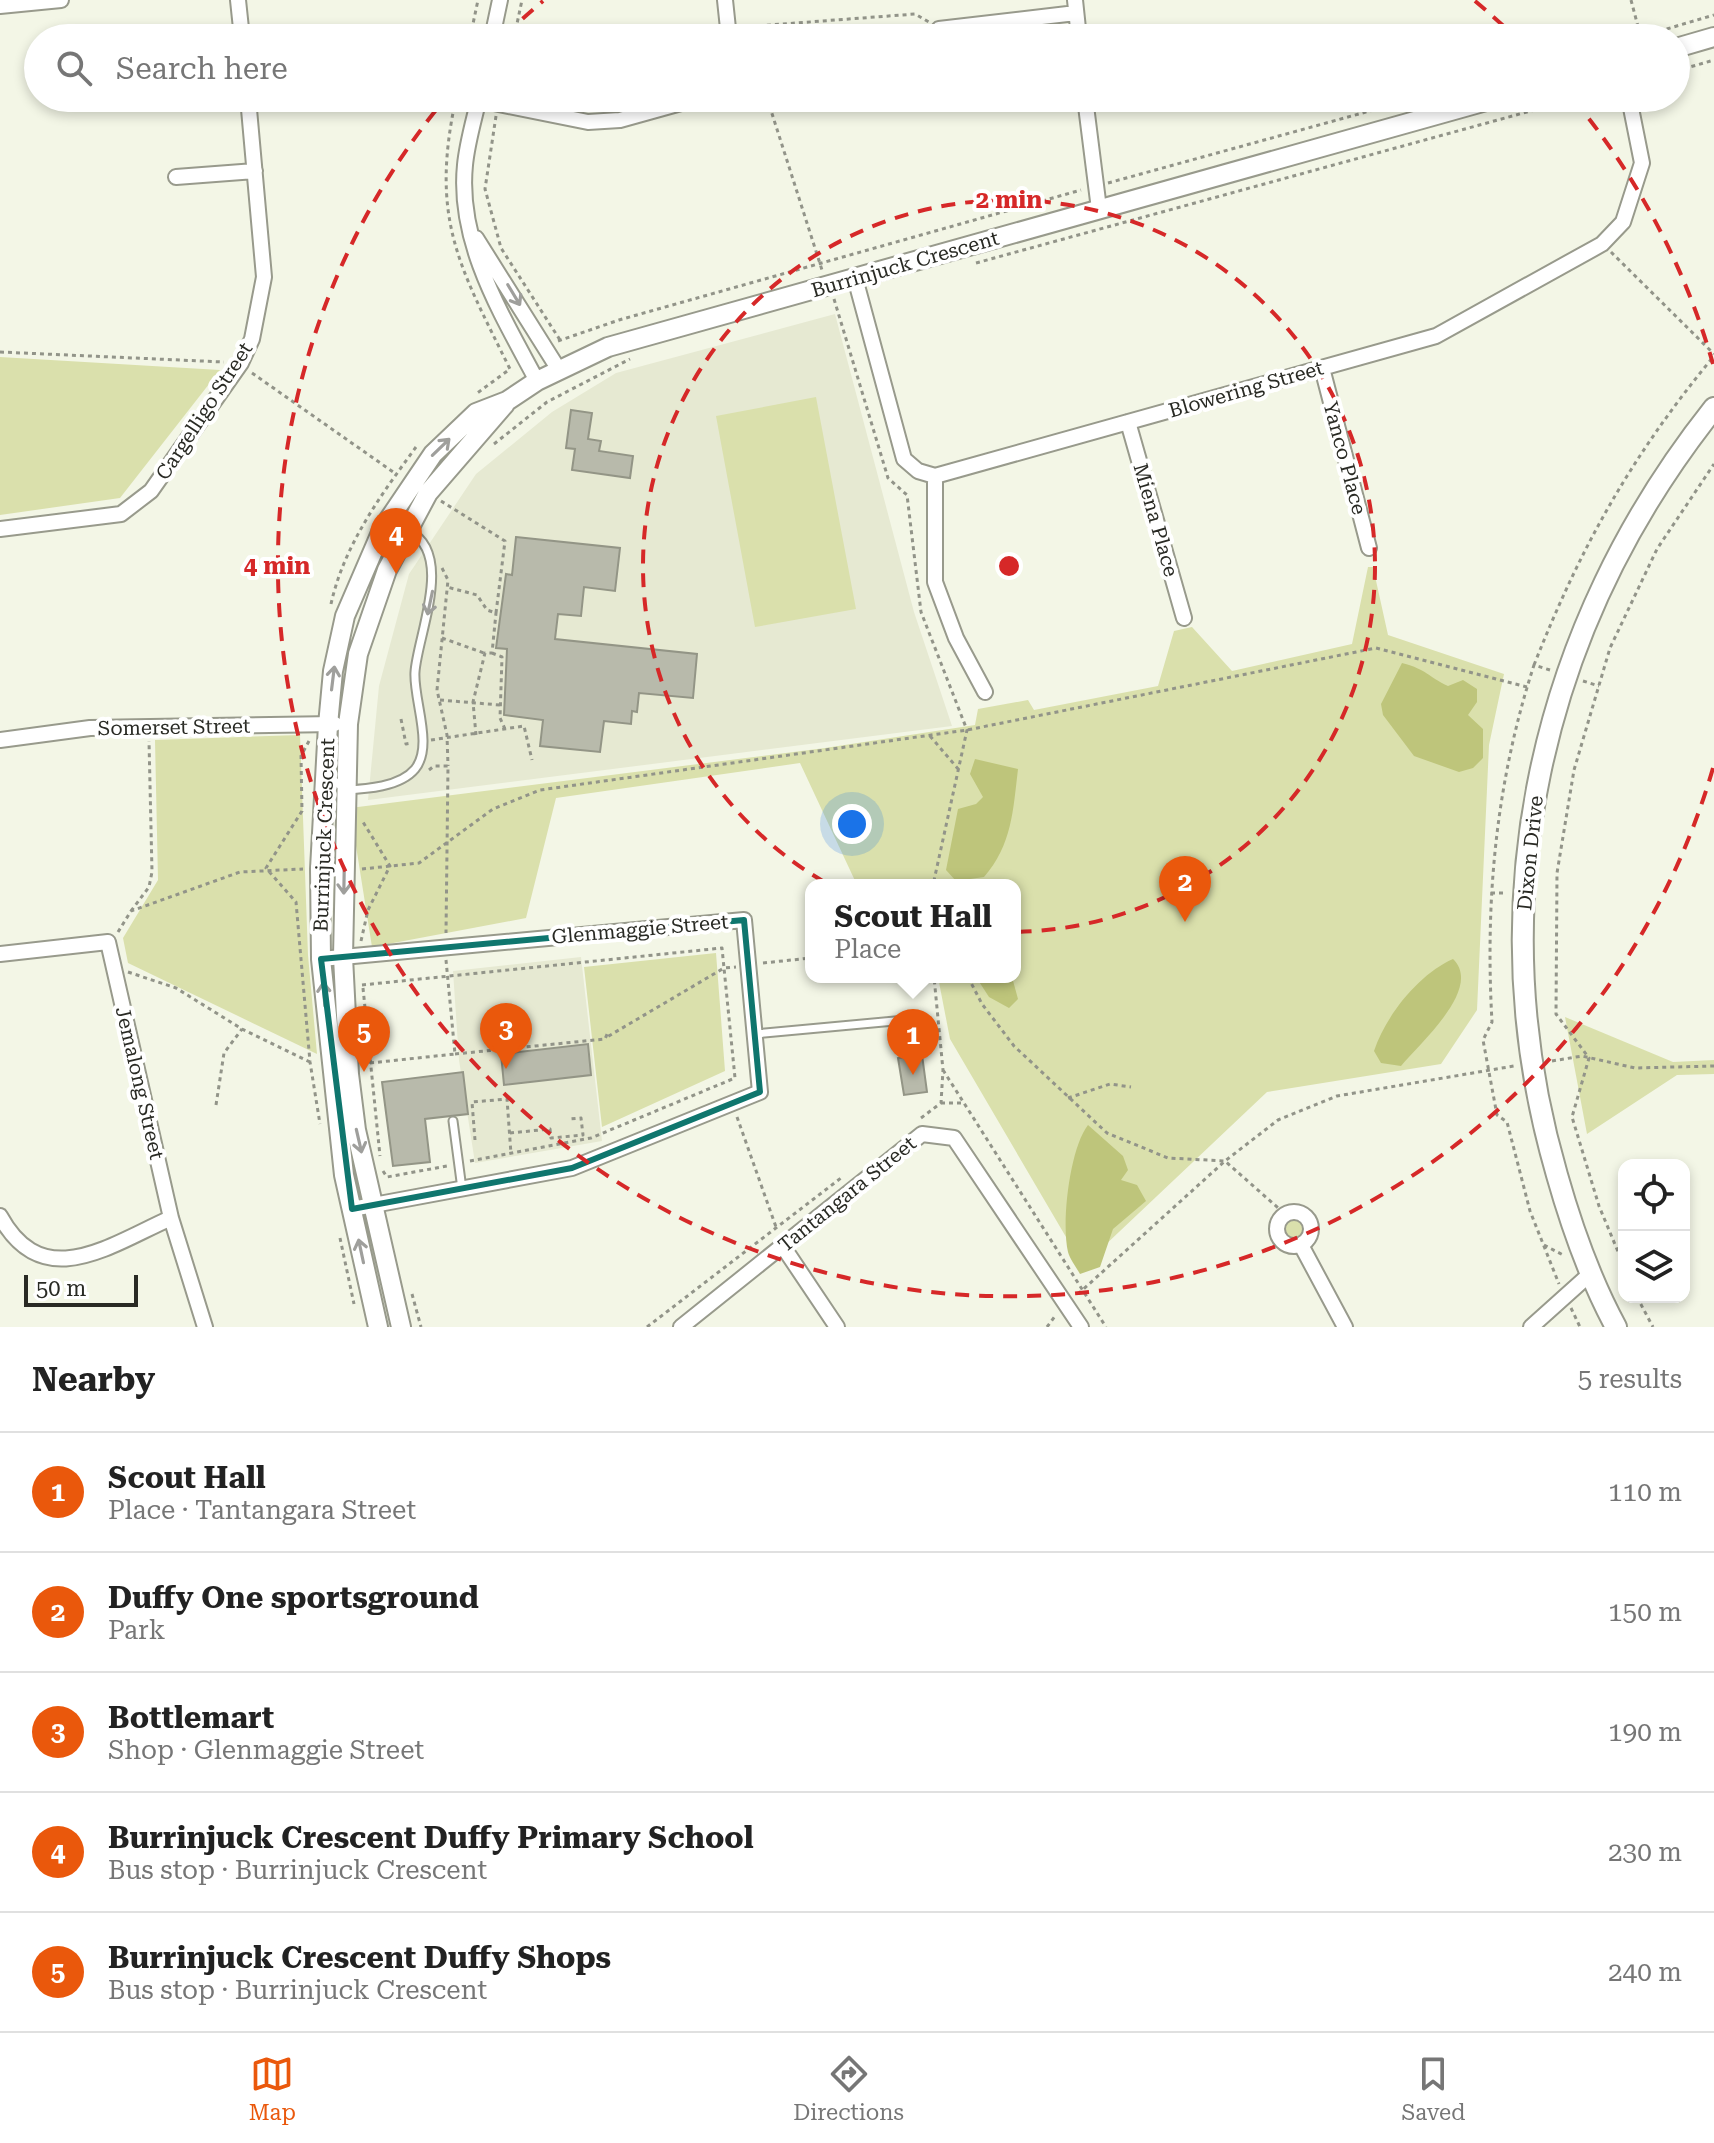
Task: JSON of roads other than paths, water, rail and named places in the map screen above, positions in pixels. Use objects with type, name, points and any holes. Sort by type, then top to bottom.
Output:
[{"type":"main road","name":"Dixon Drive","points":[[1616,1327],[1590,1274],[1564,1198],[1535,1093],[1522,937],[1529,831],[1550,727],[1582,631],[1615,557],[1684,445],[1714,408]]},
{"type":"main road","points":[[1684,445],[1714,437]]},
{"type":"street","points":[[0,6],[61,0]]},
{"type":"street","points":[[238,0],[241,24]]},
{"type":"street","points":[[495,24],[500,0]]},
{"type":"street","points":[[725,0],[727,24]]},
{"type":"street","points":[[970,24],[1076,7]]},
{"type":"street","points":[[1690,44],[1714,37]]},
{"type":"street","name":"Cargelligo Street","points":[[0,529],[121,514],[151,491],[241,363],[252,339],[264,277],[249,112]]},
{"type":"street","points":[[476,112],[465,165],[465,198],[471,231],[481,272],[537,381]]},
{"type":"street","points":[[541,112],[588,122],[620,120],[649,112]]},
{"type":"street","points":[[1087,112],[1099,209]]},
{"type":"street","name":"Burrinjuck Crescent","points":[[378,1327],[352,1209],[333,1098],[321,959],[328,725],[333,671],[345,616],[383,528],[433,454],[476,413],[507,401],[537,381],[608,347],[857,286],[1099,209],[1447,112]]},
{"type":"street","name":"Blowering Street","points":[[935,476],[1436,336],[1602,244],[1623,222],[1642,163],[1632,112]]},
{"type":"street","points":[[176,177],[255,171]]},
{"type":"street","points":[[471,231],[559,370]]},
{"type":"street","points":[[857,286],[904,459],[918,471],[935,476],[935,582],[956,638],[985,692]]},
{"type":"street","name":"Yanco Place","points":[[1322,368],[1369,548]]},
{"type":"street","name":"Burrinjuck Crescent","points":[[401,1327],[356,1130],[349,1074],[353,790],[348,724],[358,654],[387,570],[428,493],[507,401]]},
{"type":"street","name":"Miena Place","points":[[1128,422],[1184,618]]},
{"type":"street","name":"Somerset Street","points":[[0,740],[90,728],[348,724]]},
{"type":"street","name":"Glenmaggie Street","points":[[321,959],[744,920],[760,1092],[572,1168],[352,1209]]},
{"type":"street","name":"Jemalong Street","points":[[0,954],[108,942],[171,1218],[205,1327]]},
{"type":"street","name":"Tantangara Street","points":[[681,1327],[922,1134],[954,1138],[1081,1327]]},
{"type":"street","points":[[1296,1212],[1309,1221],[1310,1237],[1301,1245],[1290,1246],[1280,1240],[1277,1223],[1285,1214],[1296,1212]]},
{"type":"street","points":[[0,1216],[13,1240],[38,1255],[75,1260],[171,1218]]},
{"type":"street","points":[[782,1245],[837,1327]]},
{"type":"street","points":[[1301,1245],[1345,1327]]},
{"type":"street","points":[[1531,1327],[1590,1274]]},
{"type":"lane","points":[[325,773],[353,790],[394,782],[415,769],[422,742],[415,668],[433,591],[425,551],[408,531],[383,528]]},
{"type":"lane","points":[[755,1034],[916,1019]]},
{"type":"lane","points":[[453,1121],[462,1189]]},
{"type":"place","name":"Burrinjuck Crescent Duffy Primary School","points":[[396,574]]},
{"type":"place","name":"Duffy One sportsground","points":[[1185,922]]},
{"type":"place","name":"Bottlemart","points":[[506,1069]]},
{"type":"place","name":"Burrinjuck Crescent Duffy Shops","points":[[364,1072]]},
{"type":"place","name":"Scout Hall","points":[[913,1075]]}]
